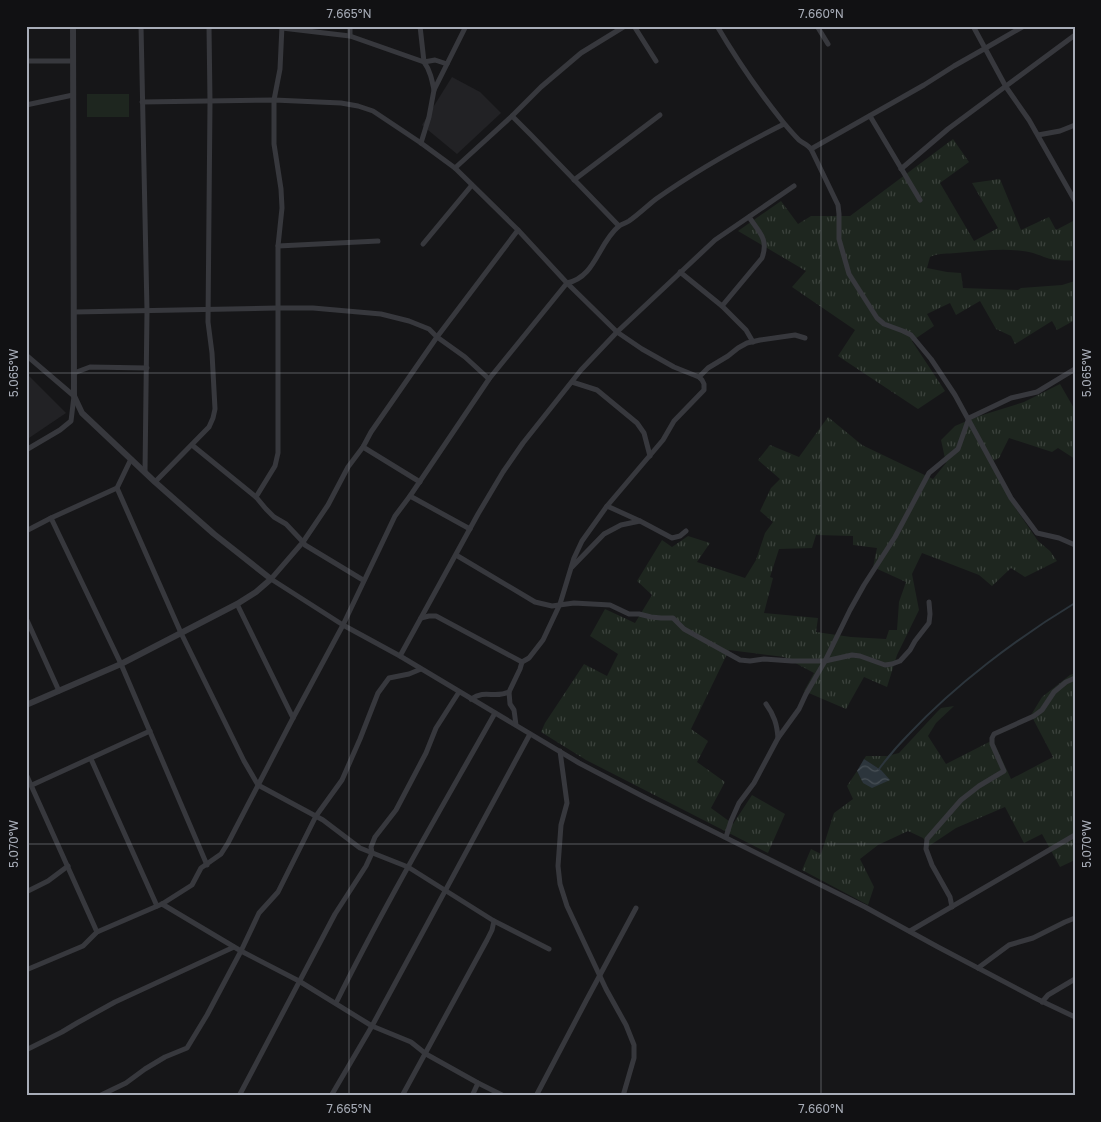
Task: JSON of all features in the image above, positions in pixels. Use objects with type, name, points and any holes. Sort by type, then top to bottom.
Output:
[{"type":"street","points":[[26,450],[60,430],[71,421],[74,396],[73,26]]},
{"type":"street","points":[[141,26],[147,310],[145,472]]},
{"type":"street","points":[[155,482],[209,427],[215,409],[212,353],[208,322],[209,26]]},
{"type":"street","points":[[350,26],[350,36]]},
{"type":"street","points":[[420,26],[424,62],[431,75],[434,90]]},
{"type":"street","points":[[421,142],[429,118],[434,90],[466,26]]},
{"type":"street","points":[[455,168],[541,87],[581,53],[625,26]]},
{"type":"street","points":[[634,26],[656,60]]},
{"type":"street","points":[[717,26],[743,68],[784,124],[801,142],[808,145],[811,149],[838,205],[839,239],[849,274],[877,318],[884,324],[911,335],[931,360],[969,418],[1011,498],[1037,533],[1059,538],[1075,545]]},
{"type":"street","points":[[817,26],[828,44]]},
{"type":"street","points":[[973,26],[984,50],[1006,87],[1029,120],[1075,201]]},
{"type":"street","points":[[811,149],[1024,26]]},
{"type":"street","points":[[256,497],[275,466],[278,453],[278,246],[282,208],[274,144],[274,100],[280,69],[282,27],[350,36],[424,62],[435,60],[447,64]]},
{"type":"street","points":[[901,168],[948,129],[1075,35]]},
{"type":"street","points":[[26,61],[73,61]]},
{"type":"street","points":[[26,105],[73,95]]},
{"type":"street","points":[[142,102],[274,100],[341,103],[373,111],[421,142],[455,168],[518,230],[566,283],[617,332],[642,349],[702,380],[704,390],[674,421],[663,440],[607,506],[582,541],[571,567],[560,604],[543,640],[529,658],[522,662],[509,692],[516,726]]},
{"type":"street","points":[[574,180],[660,115]]},
{"type":"street","points":[[512,116],[619,226]]},
{"type":"street","points":[[870,116],[920,200]]},
{"type":"street","points":[[26,970],[83,946],[97,932],[160,905],[192,886],[201,868],[221,854],[343,625],[395,516],[490,379],[566,283],[575,282],[586,273],[619,226],[630,221],[656,200],[737,148],[784,124]]},
{"type":"street","points":[[1038,135],[1060,131],[1075,125]]},
{"type":"street","points":[[423,244],[472,185]]},
{"type":"street","points":[[400,656],[503,472],[523,443],[572,382],[617,332],[715,240],[794,186]]},
{"type":"street","points":[[722,306],[762,258],[765,250],[765,243],[762,237],[748,217]]},
{"type":"street","points":[[26,705],[121,664],[237,604],[256,592],[271,579],[303,542],[328,505],[348,467],[363,447],[371,432],[437,337],[518,230]]},
{"type":"street","points":[[278,246],[378,241]]},
{"type":"street","points":[[680,272],[722,306],[746,330],[753,342]]},
{"type":"street","points":[[74,312],[313,308],[381,314],[429,329],[437,337],[465,356],[490,379]]},
{"type":"street","points":[[699,377],[708,368],[746,343],[795,336],[805,338]]},
{"type":"street","points":[[26,354],[74,396],[82,413],[155,482],[214,534],[271,579],[343,625],[400,656],[560,752],[646,798],[865,907],[1042,1002],[1075,1017]]},
{"type":"street","points":[[74,372],[90,367],[147,368]]},
{"type":"street","points":[[726,837],[739,803],[754,784],[778,738],[800,709],[806,694],[826,661],[854,602],[895,537],[929,473],[958,449],[969,418],[1011,398],[1037,392],[1075,369]]},
{"type":"street","points":[[572,382],[597,390],[637,422],[644,434],[650,456]]},
{"type":"street","points":[[192,445],[256,497],[266,509],[286,524],[305,545],[363,580]]},
{"type":"street","points":[[363,447],[420,482]]},
{"type":"street","points":[[26,531],[117,488],[131,459]]},
{"type":"street","points":[[117,488],[181,633],[244,761],[258,785],[323,820],[360,848],[408,867],[494,921],[549,949]]},
{"type":"street","points":[[410,496],[470,529]]},
{"type":"street","points":[[607,506],[672,538],[680,536],[686,531]]},
{"type":"street","points":[[51,518],[121,664],[207,865]]},
{"type":"street","points":[[571,567],[604,534],[621,525],[640,521]]},
{"type":"street","points":[[456,555],[535,602],[552,606],[574,603],[610,606],[629,614],[673,618],[684,629],[740,660],[750,661],[764,659],[826,661],[852,655],[885,665],[892,664],[900,661],[910,650],[929,623],[929,602]]},
{"type":"street","points":[[237,604],[293,718]]},
{"type":"street","points":[[421,618],[436,616],[522,662]]},
{"type":"street","points":[[26,618],[59,691]]},
{"type":"street","points":[[99,1096],[126,1083],[145,1068],[165,1057],[187,1048],[207,1015],[259,913],[278,892],[316,816],[342,780],[378,693],[389,678],[409,674],[421,669]]},
{"type":"street","points":[[952,907],[950,897],[932,865],[926,849],[926,839],[961,800],[979,786],[1004,771],[992,744],[994,734],[1034,716],[1042,710],[1054,692],[1066,682],[1075,678]]},
{"type":"street","points":[[239,1096],[335,914],[362,874],[372,854],[371,847],[375,837],[396,810],[426,753],[436,728],[459,692]]},
{"type":"street","points":[[471,699],[478,695],[502,695],[509,692]]},
{"type":"street","points":[[766,704],[773,713],[777,725],[778,738]]},
{"type":"street","points":[[336,1003],[408,867],[495,713]]},
{"type":"street","points":[[32,785],[150,731]]},
{"type":"street","points":[[331,1096],[372,1026],[530,734]]},
{"type":"street","points":[[560,752],[566,803],[561,825],[558,866],[560,884],[567,906],[634,1044],[634,1058],[623,1096]]},
{"type":"street","points":[[91,759],[160,905],[298,981],[372,1026],[411,1042],[426,1054],[504,1096]]},
{"type":"street","points":[[26,774],[97,932]]},
{"type":"street","points":[[910,931],[1075,835]]},
{"type":"street","points":[[26,892],[48,881],[68,866]]},
{"type":"street","points":[[536,1096],[636,908]]},
{"type":"street","points":[[978,968],[1009,945],[1033,938],[1075,918]]},
{"type":"street","points":[[402,1096],[492,930],[494,921]]},
{"type":"street","points":[[26,1050],[115,1002],[234,947]]},
{"type":"street","points":[[1042,1002],[1048,995],[1075,980]]},
{"type":"street","points":[[472,1096],[478,1083]]},
{"type":"shaded area","points":[[452,77],[480,92],[501,113],[457,154],[422,125]]},
{"type":"shaded area","points":[[26,373],[66,413],[26,440]]},
{"type":"green space","points":[[87,94],[129,94],[129,117],[87,117]]},
{"type":"green space","points":[[953,139],[969,162],[940,183],[974,241],[998,228],[972,183],[1000,179],[1021,230],[1049,217],[1056,230],[1075,220],[1075,260],[1056,260],[1015,250],[985,251],[933,256],[930,257],[927,268],[961,273],[963,288],[1018,290],[1021,288],[1062,285],[1075,281],[1075,320],[1057,330],[1052,321],[1015,344],[1011,336],[996,329],[980,301],[956,315],[950,303],[927,314],[934,326],[912,341],[945,391],[918,409],[838,356],[855,330],[792,287],[806,271],[738,231],[781,201],[798,224],[811,216],[850,216]]},
{"type":"green space","points":[[1060,384],[1075,410],[1075,459],[1058,448],[1052,452],[1009,438],[999,458],[993,461],[1014,506],[1038,541],[1050,551],[1057,561],[1025,577],[1011,568],[992,586],[979,575],[922,553],[912,574],[919,610],[897,655],[887,687],[864,677],[846,709],[804,691],[814,673],[784,657],[729,650],[691,729],[708,741],[697,762],[725,782],[711,808],[733,824],[752,795],[785,814],[768,853],[586,760],[541,732],[584,664],[607,676],[618,654],[590,636],[605,609],[635,623],[652,595],[637,581],[662,540],[672,547],[688,536],[710,543],[697,562],[745,578],[756,560],[765,533],[773,522],[760,511],[771,488],[780,479],[758,460],[770,445],[799,457],[828,417],[862,445],[933,479],[946,463],[941,440],[955,426],[976,417],[1024,402]],"holes":[[[816,535],[853,536],[853,545],[877,548],[873,567],[906,582],[899,602],[897,630],[889,630],[886,639],[851,637],[816,632],[818,618],[764,613],[773,578],[770,577],[779,549],[812,548]]]},
{"type":"green space","points":[[1075,673],[1075,860],[1060,867],[1042,834],[1024,843],[1005,807],[956,828],[929,846],[923,838],[908,831],[878,845],[860,859],[874,887],[868,905],[802,870],[811,849],[821,854],[834,813],[853,799],[847,786],[857,771],[863,783],[881,770],[864,759],[866,756],[887,756],[899,753],[941,708],[954,706],[936,723],[928,736],[946,764],[993,740],[1011,779],[1053,757],[1031,715],[1042,697]]},
{"type":"water","points":[[864,759],[881,770],[890,780],[872,788],[863,783],[857,771]]},
{"type":"waterway","points":[[879,769],[901,742],[966,680],[1031,631],[1075,603]]}]
